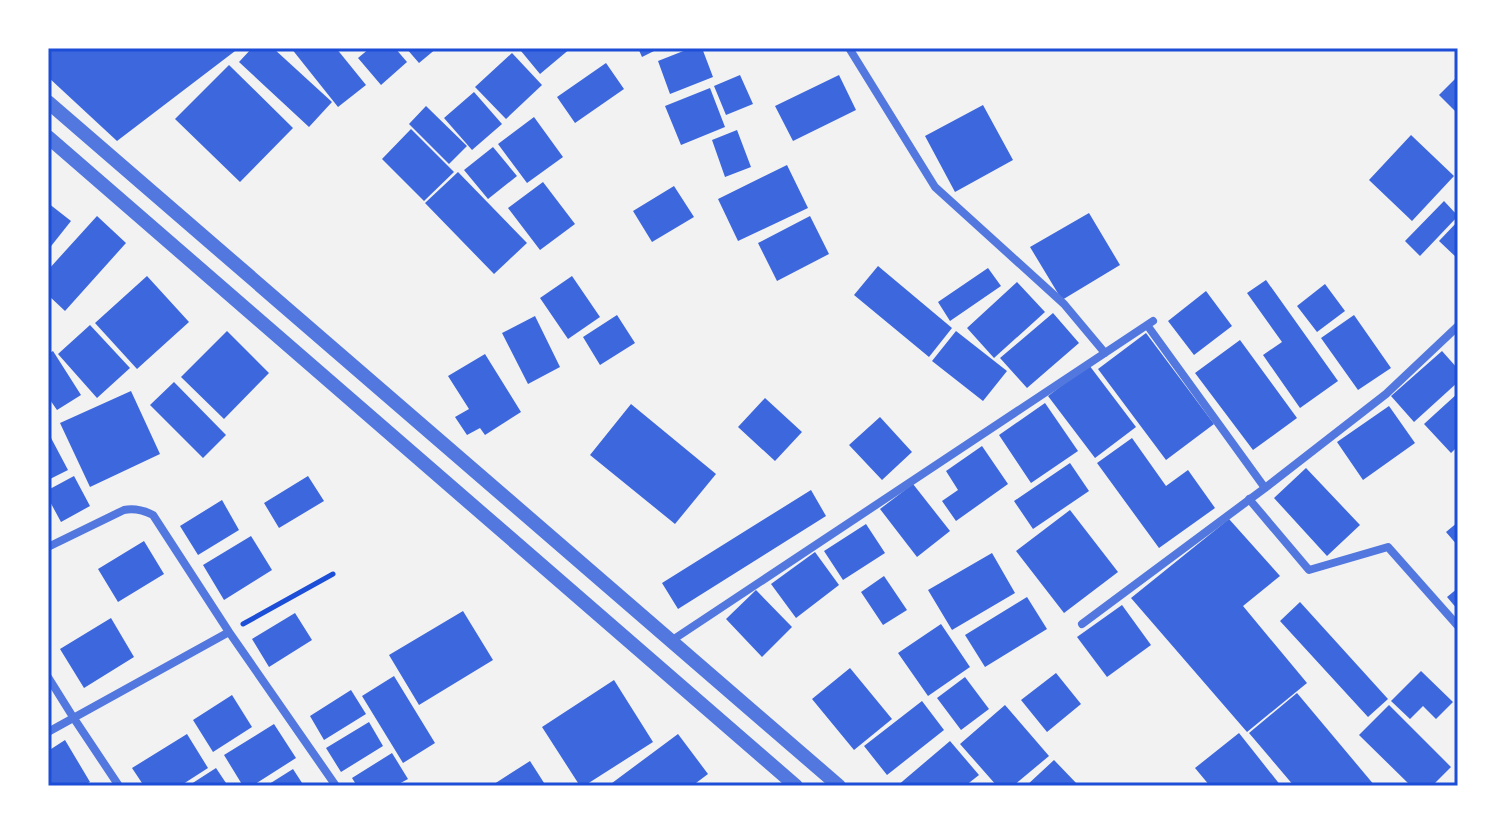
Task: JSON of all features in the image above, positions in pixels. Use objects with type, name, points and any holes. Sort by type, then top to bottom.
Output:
[{"type":"street","points":[[849,48],[935,187],[1064,304],[1105,353]]},
{"type":"street","points":[[48,102],[839,786]]},
{"type":"street","points":[[48,137],[796,786]]},
{"type":"street","points":[[671,641],[1150,323],[1265,488]]},
{"type":"street","points":[[1082,624],[1386,394],[1458,326]]},
{"type":"street","points":[[376,422],[393,400]]},
{"type":"street","points":[[1249,499],[1309,570],[1388,547],[1458,626]]},
{"type":"street","points":[[48,547],[124,510],[134,508],[153,515],[229,632],[336,786]]},
{"type":"street","points":[[48,732],[229,632]]},
{"type":"street","points":[[48,677],[119,786]]},
{"type":"path","points":[[229,632],[333,574]]},
{"type":"building","points":[[55,48],[239,48],[117,141],[48,77],[48,53]]},
{"type":"building","points":[[252,48],[273,48],[332,102],[309,127],[239,62]]},
{"type":"building","points":[[291,48],[336,48],[366,85],[338,107]]},
{"type":"building","points":[[370,48],[395,48],[407,62],[381,85],[358,58]]},
{"type":"building","points":[[406,48],[437,48],[419,63]]},
{"type":"building","points":[[524,48],[571,48],[540,74],[521,51]]},
{"type":"building","points":[[638,48],[660,48],[642,57]]},
{"type":"building","points":[[691,48],[702,48],[713,77],[670,94],[658,61]]},
{"type":"building","points":[[512,53],[542,85],[506,119],[475,87]]},
{"type":"building","points":[[606,63],[624,89],[575,123],[557,97]]},
{"type":"building","points":[[229,65],[293,128],[240,182],[175,119]]},
{"type":"building","points":[[740,75],[753,104],[726,115],[714,86]]},
{"type":"building","points":[[839,75],[856,110],[793,141],[775,106]]},
{"type":"building","points":[[1458,76],[1458,114],[1439,95]]},
{"type":"building","points":[[710,88],[725,127],[681,145],[665,106]]},
{"type":"building","points":[[474,92],[502,124],[472,150],[444,118]]},
{"type":"building","points":[[983,105],[1013,160],[955,192],[925,136]]},
{"type":"building","points":[[426,106],[467,146],[449,164],[409,124]]},
{"type":"building","points":[[534,117],[563,157],[527,183],[498,144]]},
{"type":"building","points":[[411,129],[454,172],[424,201],[382,159]]},
{"type":"building","points":[[737,130],[751,167],[725,177],[712,140]]},
{"type":"building","points":[[1411,135],[1454,176],[1412,221],[1369,180]]},
{"type":"building","points":[[493,147],[517,176],[488,199],[464,170]]},
{"type":"building","points":[[787,165],[808,208],[738,241],[718,199]]},
{"type":"building","points":[[458,172],[527,243],[494,274],[425,203]]},
{"type":"building","points":[[543,182],[575,224],[540,250],[508,208]]},
{"type":"building","points":[[674,186],[694,217],[652,242],[633,211]]},
{"type":"building","points":[[1444,201],[1458,216],[1420,256],[1405,241]]},
{"type":"building","points":[[48,203],[71,221],[48,250]]},
{"type":"building","points":[[1089,213],[1120,265],[1062,300],[1030,247]]},
{"type":"building","points":[[97,216],[126,243],[65,311],[48,295],[48,270]]},
{"type":"building","points":[[810,216],[829,254],[777,281],[758,243]]},
{"type":"building","points":[[1458,221],[1458,259],[1439,241]]},
{"type":"building","points":[[878,266],[952,328],[929,357],[854,295]]},
{"type":"building","points":[[988,268],[1001,286],[950,321],[938,302]]},
{"type":"building","points":[[147,276],[189,322],[137,369],[95,323]]},
{"type":"building","points":[[572,276],[600,317],[568,339],[540,298]]},
{"type":"building","points":[[1266,280],[1338,381],[1300,408],[1263,355],[1282,342],[1247,293]]},
{"type":"building","points":[[1017,282],[1045,312],[994,358],[967,328]]},
{"type":"building","points":[[1325,284],[1345,311],[1317,332],[1297,306]]},
{"type":"building","points":[[1206,291],[1232,326],[1194,355],[1168,321]]},
{"type":"building","points":[[1053,313],[1079,343],[1027,388],[1000,358]]},
{"type":"building","points":[[617,315],[635,343],[600,365],[583,337]]},
{"type":"building","points":[[1354,315],[1391,368],[1358,390],[1321,338]]},
{"type":"building","points":[[535,316],[560,367],[528,384],[502,333]]},
{"type":"building","points":[[90,325],[130,368],[97,398],[58,354]]},
{"type":"building","points":[[227,331],[269,373],[224,419],[181,377]]},
{"type":"building","points":[[956,331],[1007,371],[983,401],[932,361]]},
{"type":"building","points":[[1146,333],[1214,424],[1166,460],[1098,369]]},
{"type":"building","points":[[1240,340],[1297,418],[1253,450],[1195,373]]},
{"type":"building","points":[[53,351],[81,395],[57,410],[48,397],[48,354]]},
{"type":"building","points":[[1442,351],[1458,369],[1458,382],[1414,422],[1391,396]]},
{"type":"building","points":[[485,354],[521,412],[485,435],[480,428],[467,435],[455,417],[469,409],[448,376]]},
{"type":"building","points":[[1089,365],[1136,427],[1095,458],[1048,396]]},
{"type":"building","points":[[174,382],[226,435],[203,458],[150,405]]},
{"type":"building","points":[[131,391],[160,454],[90,487],[60,423]]},
{"type":"building","points":[[1458,393],[1458,446],[1451,453],[1424,424]]},
{"type":"building","points":[[765,398],[802,432],[775,461],[738,427]]},
{"type":"building","points":[[1045,403],[1078,451],[1031,483],[999,435]]},
{"type":"building","points":[[631,404],[716,474],[675,524],[590,455]]},
{"type":"building","points":[[1389,406],[1415,443],[1363,480],[1337,442]]},
{"type":"building","points":[[880,417],[912,452],[882,480],[849,445]]},
{"type":"building","points":[[50,436],[68,470],[48,480],[48,438]]},
{"type":"building","points":[[1132,438],[1166,486],[1188,470],[1215,508],[1159,548],[1097,463]]},
{"type":"building","points":[[982,446],[1008,484],[956,521],[942,501],[958,490],[946,471]]},
{"type":"building","points":[[1070,463],[1089,491],[1033,529],[1014,501]]},
{"type":"building","points":[[1306,468],[1360,525],[1327,556],[1274,498]]},
{"type":"building","points":[[74,476],[90,506],[61,522],[48,498],[48,490]]},
{"type":"building","points":[[308,476],[324,501],[279,528],[264,503]]},
{"type":"building","points":[[913,484],[950,531],[917,557],[880,509]]},
{"type":"building","points":[[811,490],[826,516],[678,609],[662,583]]},
{"type":"building","points":[[222,500],[239,530],[198,555],[180,526]]},
{"type":"building","points":[[1070,510],[1118,572],[1064,613],[1016,551]]},
{"type":"building","points":[[1229,519],[1280,576],[1243,606],[1307,683],[1247,732],[1131,598]]},
{"type":"building","points":[[1458,522],[1458,546],[1446,532]]},
{"type":"building","points":[[866,524],[885,553],[843,580],[824,551]]},
{"type":"building","points":[[251,536],[272,570],[224,600],[203,565]]},
{"type":"building","points":[[144,541],[164,574],[118,602],[98,569]]},
{"type":"building","points":[[815,552],[839,585],[796,618],[771,584]]},
{"type":"building","points":[[992,553],[1015,593],[952,630],[928,590]]},
{"type":"building","points":[[884,576],[907,610],[883,625],[861,592]]},
{"type":"building","points":[[1458,588],[1458,610],[1447,597]]},
{"type":"building","points":[[756,590],[792,627],[762,657],[726,619]]},
{"type":"building","points":[[1027,597],[1047,629],[985,667],[965,635]]},
{"type":"building","points":[[1300,602],[1388,699],[1368,717],[1280,621]]},
{"type":"building","points":[[1122,605],[1151,645],[1107,677],[1077,637]]},
{"type":"building","points":[[463,611],[493,660],[419,705],[389,655]]},
{"type":"building","points":[[295,613],[312,640],[269,667],[252,639]]},
{"type":"building","points":[[111,618],[134,657],[84,688],[60,649]]},
{"type":"building","points":[[941,624],[970,667],[928,696],[898,653]]},
{"type":"building","points":[[850,668],[892,719],[854,750],[812,699]]},
{"type":"building","points":[[1421,671],[1453,702],[1436,719],[1423,706],[1410,719],[1391,701]]},
{"type":"building","points":[[1056,673],[1081,704],[1047,732],[1021,700]]},
{"type":"building","points":[[394,676],[435,743],[403,763],[362,696]]},
{"type":"building","points":[[965,677],[989,709],[961,730],[937,698]]},
{"type":"building","points":[[614,680],[653,742],[580,786],[542,727]]},
{"type":"building","points":[[351,690],[366,714],[324,740],[310,716]]},
{"type":"building","points":[[1297,693],[1375,786],[1294,786],[1249,733]]},
{"type":"building","points":[[232,695],[252,727],[213,752],[193,720]]},
{"type":"building","points":[[922,701],[944,730],[887,775],[864,746]]},
{"type":"building","points":[[1005,705],[1049,756],[1013,786],[997,786],[960,744]]},
{"type":"building","points":[[1389,705],[1451,767],[1432,786],[1411,786],[1359,735]]},
{"type":"building","points":[[369,722],[383,746],[341,772],[326,748]]},
{"type":"building","points":[[274,724],[296,758],[252,786],[243,786],[224,755]]},
{"type":"building","points":[[1239,733],[1281,786],[1210,786],[1195,768]]},
{"type":"building","points":[[187,734],[208,768],[180,786],[144,786],[132,768]]},
{"type":"building","points":[[678,734],[708,774],[692,786],[608,786]]},
{"type":"building","points":[[65,740],[90,782],[83,786],[48,786],[48,751]]},
{"type":"building","points":[[950,741],[979,775],[965,786],[897,786]]},
{"type":"building","points":[[392,753],[408,779],[395,786],[357,786],[352,778]]},
{"type":"building","points":[[1054,760],[1079,786],[1026,786]]},
{"type":"building","points":[[530,761],[546,786],[491,786]]},
{"type":"building","points":[[216,768],[228,786],[188,786]]},
{"type":"building","points":[[293,769],[304,786],[266,786]]}]
